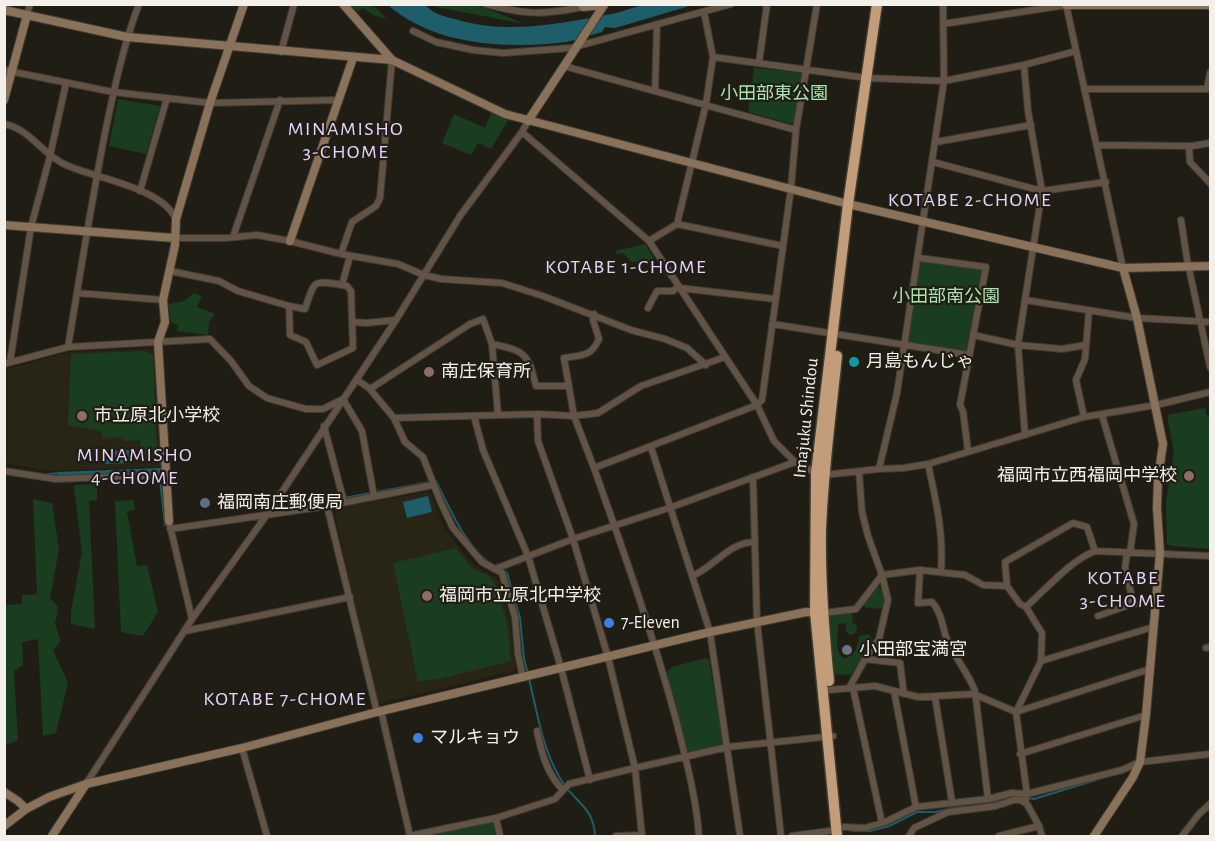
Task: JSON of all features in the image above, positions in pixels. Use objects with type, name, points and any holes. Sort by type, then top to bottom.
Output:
[{"type":"highway","name":"Imajuku Shindou","points":[[870,78],[877,4]]},
{"type":"highway","name":"Imajuku Shindou","points":[[840,833],[819,613],[820,474],[852,205],[882,4]]},
{"type":"highway","name":"Imajuku Shindou","points":[[819,613],[829,690],[830,737]]},
{"type":"street","points":[[4,100],[8,70],[30,4]]},
{"type":"street","points":[[68,346],[96,177],[113,92],[127,37],[139,4]]},
{"type":"street","points":[[192,619],[170,525],[158,342],[165,322],[163,300],[170,271],[176,219],[210,103],[244,4]]},
{"type":"street","points":[[281,52],[294,4]]},
{"type":"street","points":[[342,4],[392,60],[504,114],[852,205],[1123,268],[1210,266]]},
{"type":"street","points":[[486,4],[516,13],[556,13],[583,6],[605,5]]},
{"type":"street","points":[[413,31],[436,42],[493,52],[576,48],[731,4]]},
{"type":"street","points":[[759,63],[767,4]]},
{"type":"street","points":[[594,468],[758,405],[762,400],[791,188],[796,130],[817,4]]},
{"type":"street","points":[[879,469],[897,393],[936,142],[944,81],[943,4]]},
{"type":"street","points":[[52,837],[192,619],[266,516],[396,320],[460,216],[522,132],[605,5]]},
{"type":"street","points":[[943,24],[1066,5],[1210,5]]},
{"type":"street","points":[[1066,5],[1163,444],[1158,478],[1157,508],[1160,553],[1140,762],[1133,777],[1094,837]]},
{"type":"street","points":[[4,10],[127,37],[392,60]]},
{"type":"street","points":[[649,242],[677,224],[706,104],[713,57],[704,12]]},
{"type":"street","points":[[655,92],[657,24]]},
{"type":"street","points":[[713,57],[870,78],[944,81],[1076,51]]},
{"type":"street","points":[[290,241],[353,58]]},
{"type":"street","points":[[341,254],[352,222],[376,206],[380,198],[392,60]]},
{"type":"street","points":[[1024,64],[1030,124],[1042,190],[1018,345],[1025,435]]},
{"type":"street","points":[[564,66],[796,130]]},
{"type":"street","points":[[8,70],[113,92],[210,103],[339,100]]},
{"type":"street","points":[[1085,89],[1209,89],[1210,73]]},
{"type":"street","points":[[66,83],[31,227],[7,363],[68,346],[210,339],[231,361],[249,386],[267,398],[306,409],[323,409],[343,399]]},
{"type":"street","points":[[140,191],[167,98]]},
{"type":"street","points":[[233,237],[280,100]]},
{"type":"street","points":[[4,124],[13,126],[64,165],[155,197],[172,212],[176,219]]},
{"type":"street","points":[[936,142],[1030,124]]},
{"type":"street","points":[[522,132],[649,242],[758,405],[774,441],[795,462],[820,474],[928,464],[1084,417],[1156,405],[1210,392]]},
{"type":"street","points":[[1097,145],[1189,146],[1210,143]]},
{"type":"street","points":[[1189,146],[1190,162],[1210,183]]},
{"type":"street","points":[[933,162],[1042,190],[1106,182]]},
{"type":"street","points":[[1181,220],[1188,267],[1210,368]]},
{"type":"street","points":[[677,224],[783,246]]},
{"type":"street","points":[[4,225],[174,238],[257,235],[350,256],[398,264],[424,275],[441,279],[502,283],[687,348],[706,365]]},
{"type":"street","points":[[342,285],[350,256]]},
{"type":"street","points":[[919,258],[986,267],[960,405],[963,411],[969,452]]},
{"type":"street","points":[[170,271],[219,281],[238,291],[304,309],[313,285],[319,282],[347,286],[351,291],[353,348],[317,365],[306,342],[290,335],[289,306]]},
{"type":"street","points":[[648,308],[657,291],[673,291],[680,287],[775,300]]},
{"type":"street","points":[[77,293],[163,300]]},
{"type":"street","points":[[1025,300],[1137,318],[1210,322]]},
{"type":"street","points":[[1084,417],[1076,380],[1085,359],[1089,311]]},
{"type":"street","points":[[594,314],[593,320],[599,339],[594,350],[586,355],[564,358],[574,416],[656,645],[697,810],[699,837]]},
{"type":"street","points":[[370,389],[470,324],[483,319],[492,344],[498,416]]},
{"type":"street","points":[[353,322],[396,320]]},
{"type":"street","points":[[772,324],[969,355]]},
{"type":"street","points":[[973,335],[1018,345],[1062,349],[1086,345]]},
{"type":"street","points":[[492,344],[518,351],[530,361],[536,386],[569,386]]},
{"type":"street","points":[[394,418],[537,414],[574,416],[598,413],[640,386],[725,357]]},
{"type":"street","points":[[357,380],[370,389],[394,418],[405,442],[423,457],[453,528],[482,562],[502,573],[515,617],[518,654],[527,676]]},
{"type":"street","points":[[343,399],[362,431],[374,493]]},
{"type":"street","points":[[537,414],[538,441],[573,539],[608,657],[635,768],[641,836],[616,837]]},
{"type":"street","points":[[1102,415],[1134,524],[1125,568],[1131,593],[1129,605]]},
{"type":"street","points":[[474,416],[483,450],[528,556],[561,668],[590,780]]},
{"type":"street","points":[[324,426],[343,498]]},
{"type":"street","points":[[651,447],[710,632],[740,837]]},
{"type":"street","points":[[495,569],[573,539],[669,508],[795,462]]},
{"type":"street","points":[[928,464],[941,523],[943,550],[941,572]]},
{"type":"street","points":[[4,471],[56,479],[166,475]]},
{"type":"street","points":[[859,472],[862,512],[888,600],[879,639],[865,659],[851,688],[882,823]]},
{"type":"street","points":[[753,477],[757,622],[781,837]]},
{"type":"street","points":[[170,525],[266,516],[327,506],[343,498],[432,482]]},
{"type":"street","points":[[327,506],[410,836],[496,818],[555,799],[569,784],[635,768],[728,747],[830,737]]},
{"type":"street","points":[[1025,802],[1027,794],[1016,712],[1041,661],[1042,633],[1026,607],[1020,604],[1007,586],[1005,562],[1073,523],[1087,527],[1095,551]]},
{"type":"street","points":[[692,576],[734,547],[746,542],[755,542]]},
{"type":"street","points":[[1026,607],[1073,565],[1095,551],[1210,556]]},
{"type":"street","points":[[920,570],[918,603],[932,602],[938,608],[947,639],[975,691],[988,799]]},
{"type":"street","points":[[4,826],[26,809],[48,797],[86,784],[242,748],[379,711],[710,632],[806,612],[856,609],[882,575],[920,570],[964,575],[983,585],[1007,586]]},
{"type":"street","points":[[185,631],[350,597]]},
{"type":"street","points":[[1098,616],[1129,605],[1155,600]]},
{"type":"street","points":[[1041,661],[1153,627]]},
{"type":"street","points":[[865,659],[900,663],[904,694]]},
{"type":"street","points":[[829,690],[875,686],[918,697],[974,694],[1016,712],[1150,669]]},
{"type":"street","points":[[894,691],[916,807]]},
{"type":"street","points":[[935,697],[952,801]]},
{"type":"street","points":[[1020,754],[1146,715]]},
{"type":"street","points":[[537,731],[544,758],[556,783],[563,790]]},
{"type":"street","points":[[242,748],[267,837]]},
{"type":"street","points":[[792,837],[840,833],[865,828],[882,823],[916,807],[1027,794],[1122,770],[1140,762],[1210,754]]},
{"type":"street","points":[[4,792],[26,809]]},
{"type":"street","points":[[1013,796],[1025,802],[1039,826],[1042,837]]},
{"type":"street","points":[[909,837],[914,828],[948,812],[996,806],[1013,796]]},
{"type":"street","points":[[1182,837],[1199,813],[1210,804]]},
{"type":"street","points":[[496,818],[500,837]]},
{"type":"street","points":[[999,837],[1039,826]]},
{"type":"shaded area","name":"市立原北小学校","points":[[149,349],[155,353],[161,467],[50,471],[5,463],[4,370],[69,352]]},
{"type":"shaded area","name":"福岡市立原北中学校","points":[[428,492],[452,539],[475,566],[498,580],[510,622],[516,670],[377,704],[334,511],[337,508]]},
{"type":"green space","points":[[350,5],[373,5],[387,19],[373,15],[363,8],[358,12]]},
{"type":"green space","points":[[433,5],[478,5],[525,24],[436,7]]},
{"type":"green space","name":"小田部東公園","points":[[754,68],[803,73],[795,125],[748,112]]},
{"type":"green space","points":[[118,99],[160,106],[146,154],[109,146]]},
{"type":"green space","points":[[491,113],[508,120],[491,149],[478,143],[471,155],[442,143],[454,114],[485,128]]},
{"type":"green space","points":[[645,244],[655,260],[631,262],[624,253],[617,254],[615,251]]},
{"type":"green space","name":"小田部南公園","points":[[920,260],[983,269],[968,353],[908,343]]},
{"type":"green space","points":[[194,293],[202,296],[197,307],[215,314],[209,322],[208,335],[177,331],[178,325],[171,322],[169,304],[184,301]]},
{"type":"green space","points":[[144,351],[153,355],[157,455],[141,456],[140,440],[123,441],[123,437],[102,438],[102,431],[68,425],[71,354]]},
{"type":"green space","name":"福岡市立西福岡中学校","points":[[1205,408],[1210,418],[1210,549],[1172,546],[1167,544],[1166,501],[1174,452],[1167,415]]},
{"type":"green space","points":[[97,484],[97,500],[89,501],[95,629],[71,624],[71,612],[82,552],[74,487],[75,485]]},
{"type":"green space","points":[[33,499],[52,503],[59,549],[50,598],[58,607],[56,621],[54,621],[61,641],[53,650],[68,683],[56,733],[43,736],[38,639],[22,642],[23,665],[14,671],[18,740],[6,745],[5,605],[22,604],[22,595],[37,594]]},
{"type":"green space","points":[[133,500],[135,509],[127,512],[137,566],[147,565],[158,612],[143,636],[121,632],[115,501]]},
{"type":"green space","points":[[456,548],[472,568],[490,577],[495,584],[507,623],[511,661],[418,682],[393,563]]},
{"type":"green space","points":[[877,586],[883,590],[884,607],[879,609],[865,607],[863,604]]},
{"type":"green space","points":[[850,611],[853,617],[852,623],[856,624],[857,630],[850,635],[845,630],[847,624],[838,623],[837,646],[840,654],[843,658],[851,656],[857,647],[859,636],[869,634],[873,642],[851,675],[835,674],[832,663],[834,658],[830,648],[832,646],[829,635],[829,617],[830,614]]},
{"type":"green space","points":[[706,658],[709,660],[723,741],[721,746],[691,753],[687,751],[667,672],[672,667]]},
{"type":"green space","points":[[496,818],[500,836],[409,836]]},
{"type":"water","points":[[388,5],[425,5],[436,13],[458,20],[498,27],[517,27],[576,20],[616,13],[643,5],[693,5],[615,28],[605,27],[602,32],[571,41],[519,45],[472,42],[449,37],[407,19]]},
{"type":"water","points":[[132,450],[132,463],[105,464],[104,451]]},
{"type":"water","points":[[161,468],[160,472],[58,476],[58,472]]},
{"type":"water","points":[[428,496],[432,512],[407,518],[403,502]]},
{"type":"waterway","points":[[159,470],[165,525]]},
{"type":"waterway","points":[[48,474],[61,473]]},
{"type":"waterway","points":[[279,510],[436,481],[467,539],[493,565]]},
{"type":"waterway","points":[[503,570],[507,573],[520,618],[524,659],[528,674]]},
{"type":"waterway","points":[[529,679],[551,761],[565,786],[589,814],[595,836]]},
{"type":"waterway","points":[[852,831],[870,831],[889,826],[917,812],[936,812],[1017,796],[1034,799],[1096,780]]},
{"type":"waterway","points":[[822,836],[828,835]]},
{"type":"place","name":"月島もんじゃ","points":[[854,362]]},
{"type":"place","name":"南庄保育所","points":[[429,372]]},
{"type":"place","name":"市立原北小学校","points":[[82,416]]},
{"type":"place","name":"福岡市立西福岡中学校","points":[[1189,476]]},
{"type":"place","name":"福岡南庄郵便局","points":[[205,503]]},
{"type":"place","name":"福岡市立原北中学校","points":[[427,596]]},
{"type":"place","name":"7-Eleven","points":[[609,623]]},
{"type":"place","name":"小田部宝満宮","points":[[847,650]]},
{"type":"place","name":"マルキョウ","points":[[418,738]]},
{"type":"district","name":"MINAMISHO 3-CHOME","points":[[346,140]]},
{"type":"district","name":"KOTABE 2-CHOME","points":[[970,200]]},
{"type":"district","name":"KOTABE 1-CHOME","points":[[626,267]]},
{"type":"district","name":"MINAMISHO 4-CHOME","points":[[135,466]]},
{"type":"district","name":"KOTABE 3-CHOME","points":[[1123,590]]},
{"type":"district","name":"KOTABE 7-CHOME","points":[[285,699]]}]
